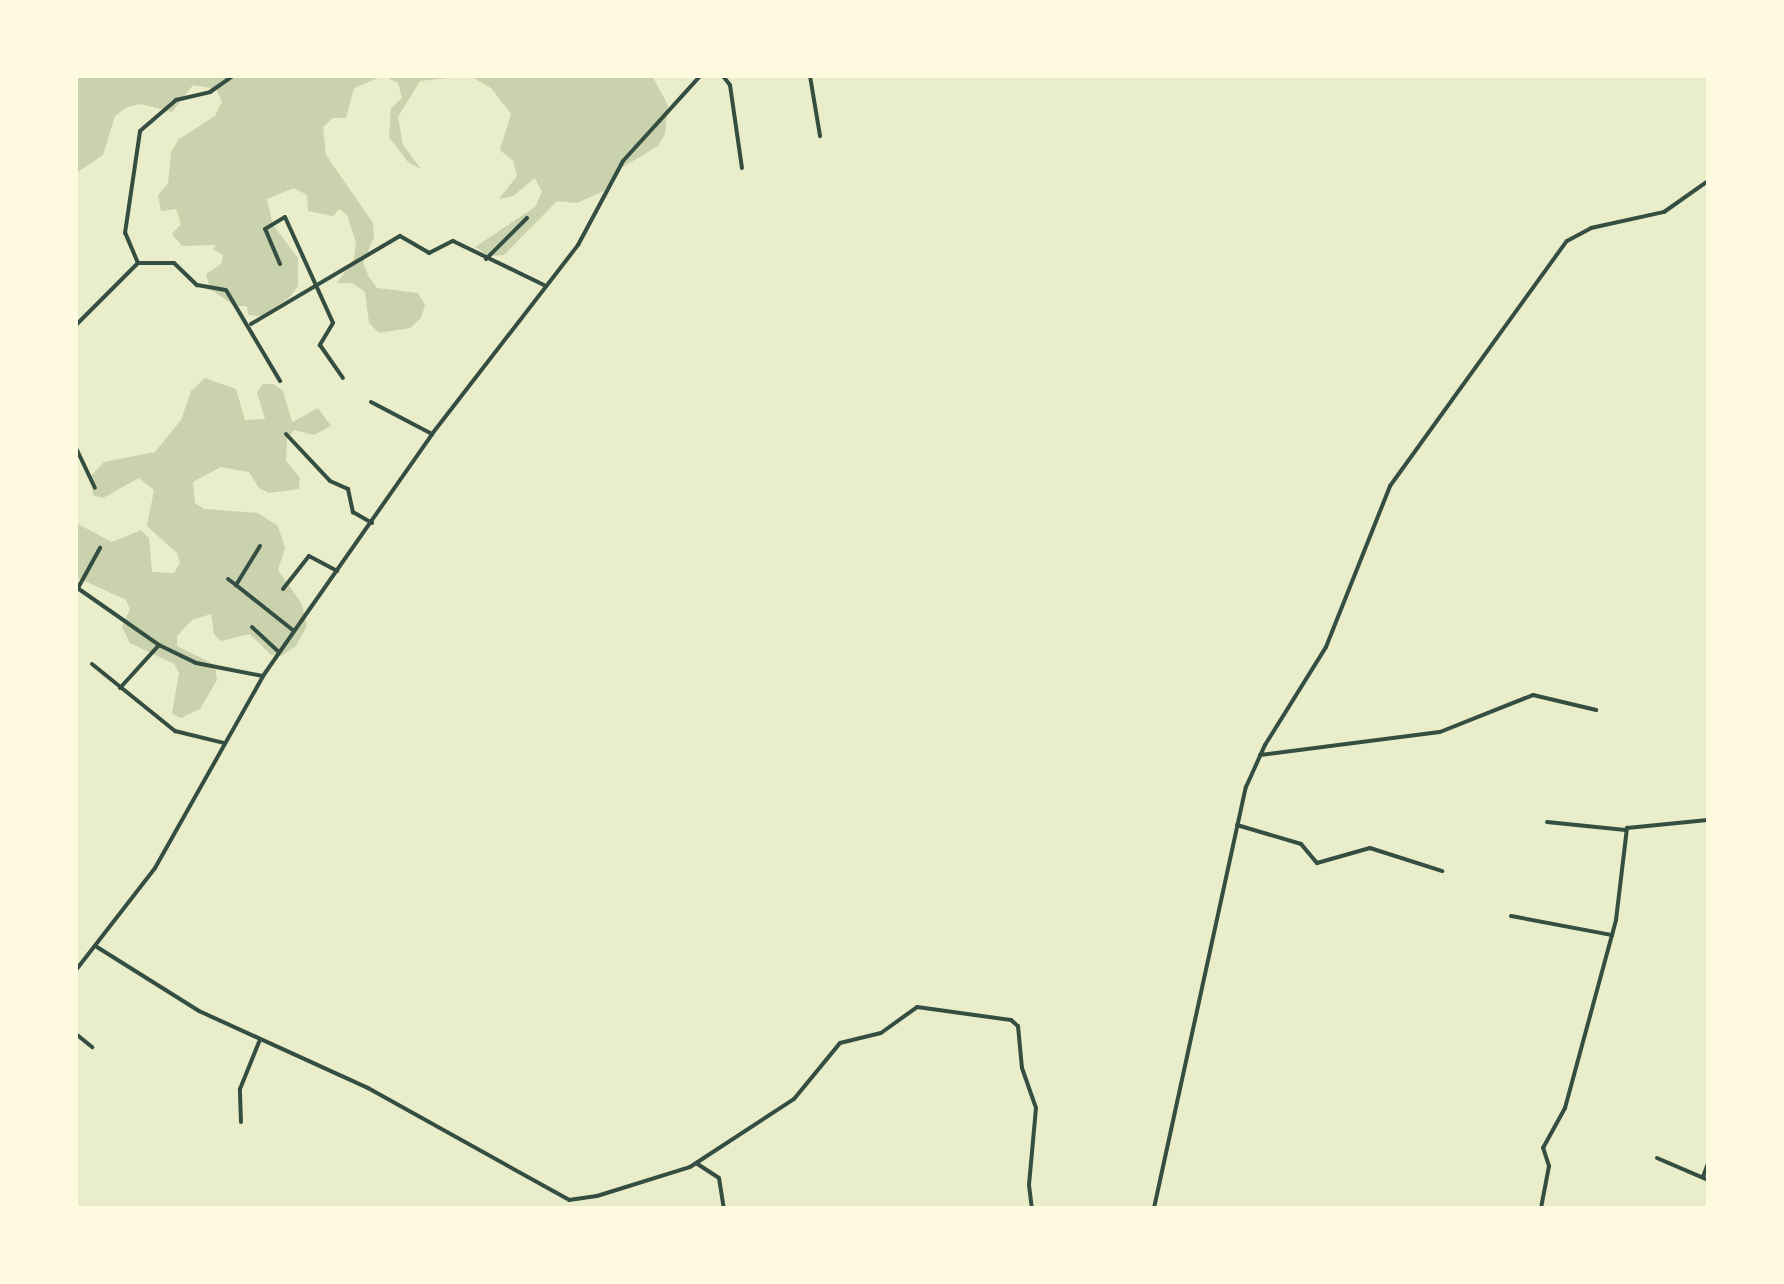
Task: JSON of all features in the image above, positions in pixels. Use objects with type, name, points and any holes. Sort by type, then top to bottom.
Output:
[{"type":"street","points":[[138,263],[125,233],[137,136],[176,100],[210,92],[233,76]]},
{"type":"street","points":[[76,970],[97,947],[155,868],[279,652],[432,434],[544,285],[588,232],[623,161],[700,76]]},
{"type":"street","points":[[723,76],[730,85],[742,168]]},
{"type":"street","points":[[810,76],[820,136]]},
{"type":"street","points":[[1154,1208],[1237,825],[1260,755],[1326,647],[1390,486],[1567,241],[1591,228],[1664,212],[1708,181]]},
{"type":"street","points":[[280,264],[265,229],[285,217],[334,325],[320,345],[343,378]]},
{"type":"street","points":[[485,260],[527,218]]},
{"type":"street","points":[[251,324],[400,236],[429,253],[453,241],[485,260],[544,285]]},
{"type":"street","points":[[76,325],[138,263],[174,263],[198,286],[224,288],[251,324],[260,352],[280,381]]},
{"type":"street","points":[[371,402],[432,434]]},
{"type":"street","points":[[286,434],[330,481],[348,489],[353,512],[372,523]]},
{"type":"street","points":[[76,448],[95,488]]},
{"type":"street","points":[[236,585],[260,546]]},
{"type":"street","points":[[100,548],[77,588],[159,645],[210,669],[263,676]]},
{"type":"street","points":[[283,589],[309,556],[337,571]]},
{"type":"street","points":[[228,579],[294,631]]},
{"type":"street","points":[[252,627],[279,652]]},
{"type":"street","points":[[120,688],[159,645]]},
{"type":"street","points":[[92,664],[175,731],[224,743]]},
{"type":"street","points":[[1260,755],[1440,732],[1533,695],[1596,710]]},
{"type":"street","points":[[1541,1208],[1549,1168],[1543,1146],[1565,1108],[1612,935],[1626,830],[1633,824],[1653,827],[1708,820]]},
{"type":"street","points":[[1547,822],[1626,830]]},
{"type":"street","points":[[1237,825],[1301,844],[1317,863],[1370,848],[1442,871]]},
{"type":"street","points":[[1511,916],[1612,935]]},
{"type":"street","points":[[97,947],[259,1042],[368,1088],[569,1200],[597,1196],[696,1163],[794,1099],[840,1043],[881,1033],[917,1007],[942,1007],[1011,1020],[1018,1026],[1020,1060],[1036,1108],[1029,1185],[1032,1208]]},
{"type":"street","points":[[76,1034],[92,1047]]},
{"type":"street","points":[[241,1122],[240,1089],[259,1042]]},
{"type":"street","points":[[1657,1158],[1705,1178],[1708,1163]]},
{"type":"street","points":[[696,1163],[719,1178],[724,1208]]},
{"type":"green space","points":[[76,76],[383,76],[354,88],[346,118],[333,118],[323,127],[326,155],[373,223],[374,237],[363,263],[369,277],[377,288],[418,293],[425,305],[421,318],[410,328],[379,333],[369,323],[365,292],[352,283],[337,283],[354,259],[356,243],[347,215],[339,209],[333,216],[308,211],[307,195],[294,188],[267,199],[273,225],[298,258],[298,286],[290,297],[263,316],[248,315],[247,306],[235,306],[210,289],[206,274],[221,264],[223,255],[213,249],[216,245],[182,246],[172,234],[181,224],[176,209],[161,211],[158,195],[168,183],[171,152],[179,139],[215,116],[222,102],[216,89],[193,85],[172,112],[141,104],[127,107],[115,116],[103,155],[76,173]]},
{"type":"green space","points":[[383,76],[468,76],[420,81],[398,117],[403,145],[421,169],[408,162],[389,137],[391,108],[402,98],[398,83]]},
{"type":"green space","points":[[470,76],[652,76],[668,105],[665,134],[658,146],[621,168],[604,191],[577,203],[557,201],[504,255],[489,256],[475,247],[535,207],[542,192],[535,178],[513,196],[499,199],[517,176],[513,161],[500,150],[511,114],[491,88]]},
{"type":"green space","points":[[205,378],[236,389],[245,420],[265,419],[257,392],[263,384],[274,384],[283,391],[292,422],[318,408],[331,426],[314,435],[294,430],[287,439],[286,461],[300,478],[299,489],[269,493],[259,488],[249,472],[221,467],[193,482],[195,503],[204,509],[258,513],[278,526],[285,548],[278,570],[302,604],[307,626],[296,646],[281,656],[271,655],[250,634],[221,641],[214,634],[211,614],[192,620],[177,636],[177,646],[215,665],[217,680],[200,709],[181,718],[172,714],[179,673],[174,664],[130,643],[122,627],[130,609],[126,600],[76,577],[76,523],[112,542],[141,530],[149,538],[152,572],[174,573],[180,563],[177,553],[147,526],[154,490],[139,478],[103,498],[93,495],[91,476],[104,462],[155,452],[181,420],[191,391]]}]
